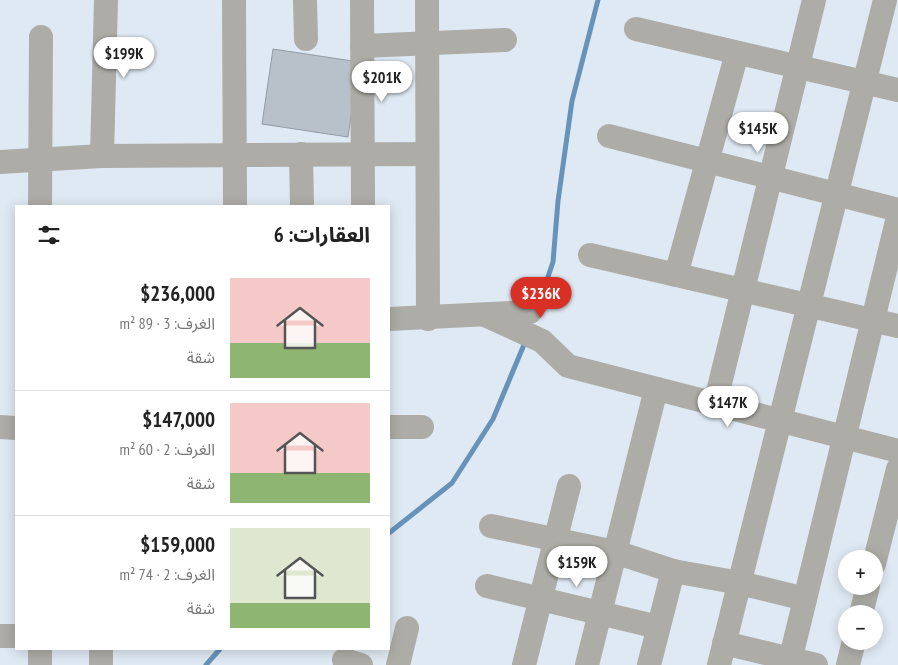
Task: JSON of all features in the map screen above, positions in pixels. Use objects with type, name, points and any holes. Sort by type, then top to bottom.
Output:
[{"type":"street","points":[[102,156],[106,0]]},
{"type":"street","points":[[234,0],[235,205]]},
{"type":"street","points":[[306,0],[306,39]]},
{"type":"street","points":[[362,0],[362,205]]},
{"type":"street","points":[[427,0],[428,319]]},
{"type":"street","points":[[714,404],[796,66],[814,0]]},
{"type":"street","points":[[816,665],[721,654],[885,0]]},
{"type":"street","points":[[636,29],[898,90]]},
{"type":"street","points":[[40,205],[41,38]]},
{"type":"street","points":[[362,46],[505,40]]},
{"type":"street","points":[[676,275],[737,53]]},
{"type":"street","points":[[609,136],[898,210]]},
{"type":"street","points":[[301,154],[302,205]]},
{"type":"street","points":[[0,162],[102,156],[427,154]]},
{"type":"street","points":[[789,662],[898,217]]},
{"type":"street","points":[[590,255],[898,326]]},
{"type":"street","points":[[390,319],[428,319],[530,312]]},
{"type":"street","points":[[485,315],[542,340],[568,366],[898,452]]},
{"type":"street","points":[[587,665],[656,389]]},
{"type":"street","points":[[0,427],[15,428]]},
{"type":"street","points":[[390,427],[422,427]]},
{"type":"street","points":[[878,550],[898,469]]},
{"type":"street","points":[[524,665],[569,486]]},
{"type":"street","points":[[491,526],[615,552],[673,571],[740,583],[805,599]]},
{"type":"street","points":[[649,665],[673,571]]},
{"type":"street","points":[[487,586],[658,627]]},
{"type":"street","points":[[398,665],[408,628]]},
{"type":"street","points":[[0,636],[15,636]]},
{"type":"street","points":[[40,650],[40,665]]},
{"type":"street","points":[[101,650],[101,665]]},
{"type":"street","points":[[848,665],[852,650]]},
{"type":"building","points":[[273,49],[359,62],[348,137],[262,124]]},
{"type":"waterway","points":[[537,309],[553,262],[558,201],[572,101],[598,0]]},
{"type":"waterway","points":[[390,532],[452,483],[493,419],[526,340]]},
{"type":"waterway","points":[[206,665],[219,650]]}]
